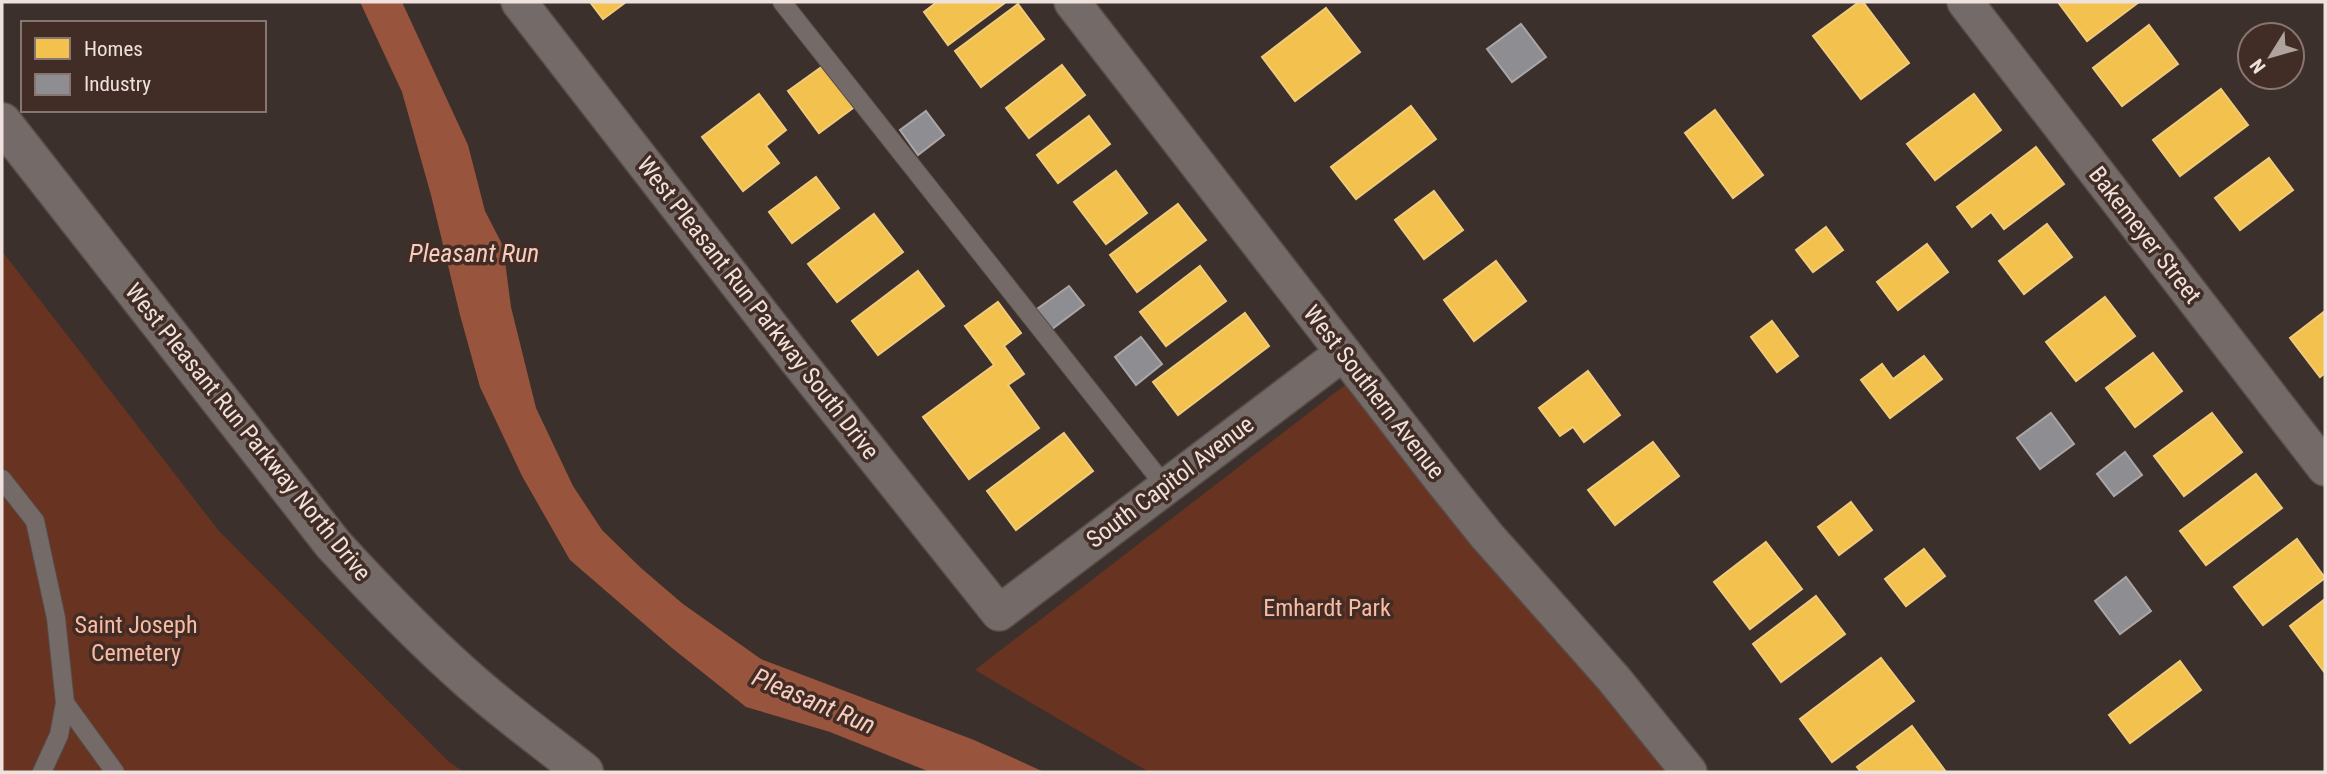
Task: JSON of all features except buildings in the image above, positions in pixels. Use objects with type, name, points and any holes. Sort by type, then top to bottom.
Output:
[{"type":"street","name":"West Pleasant Run Parkway South Drive","points":[[519,2],[793,355],[999,613]]},
{"type":"street","name":"West Southern Avenue","points":[[1072,2],[1479,527],[1613,678],[1689,772]]},
{"type":"street","name":"Bakemeyer Street","points":[[1965,2],[2325,468]]},
{"type":"street","name":"West Pleasant Run Parkway North Drive","points":[[2,122],[333,544],[468,680],[584,772]]},
{"type":"street","name":"South Capitol Avenue","points":[[999,613],[1343,353]]},
{"type":"lane","points":[[782,2],[1165,486]]},
{"type":"lane","points":[[2,479],[35,521],[56,618],[65,703],[59,734],[42,772]]},
{"type":"lane","points":[[65,703],[115,772]]},
{"type":"green space","name":"Saint Joseph Cemetery","points":[[2,251],[219,531],[449,762],[464,772],[2,772]]},
{"type":"green space","name":"Emhardt Park","points":[[1354,378],[1678,772],[1149,772],[975,670]]},
{"type":"water","name":"Pleasant Run","points":[[360,2],[402,2],[468,145],[485,211],[503,246],[511,307],[536,408],[573,486],[602,530],[683,604],[761,659],[974,740],[1044,772],[930,772],[830,732],[746,707],[672,648],[570,560],[522,476],[480,387],[402,92]]}]
